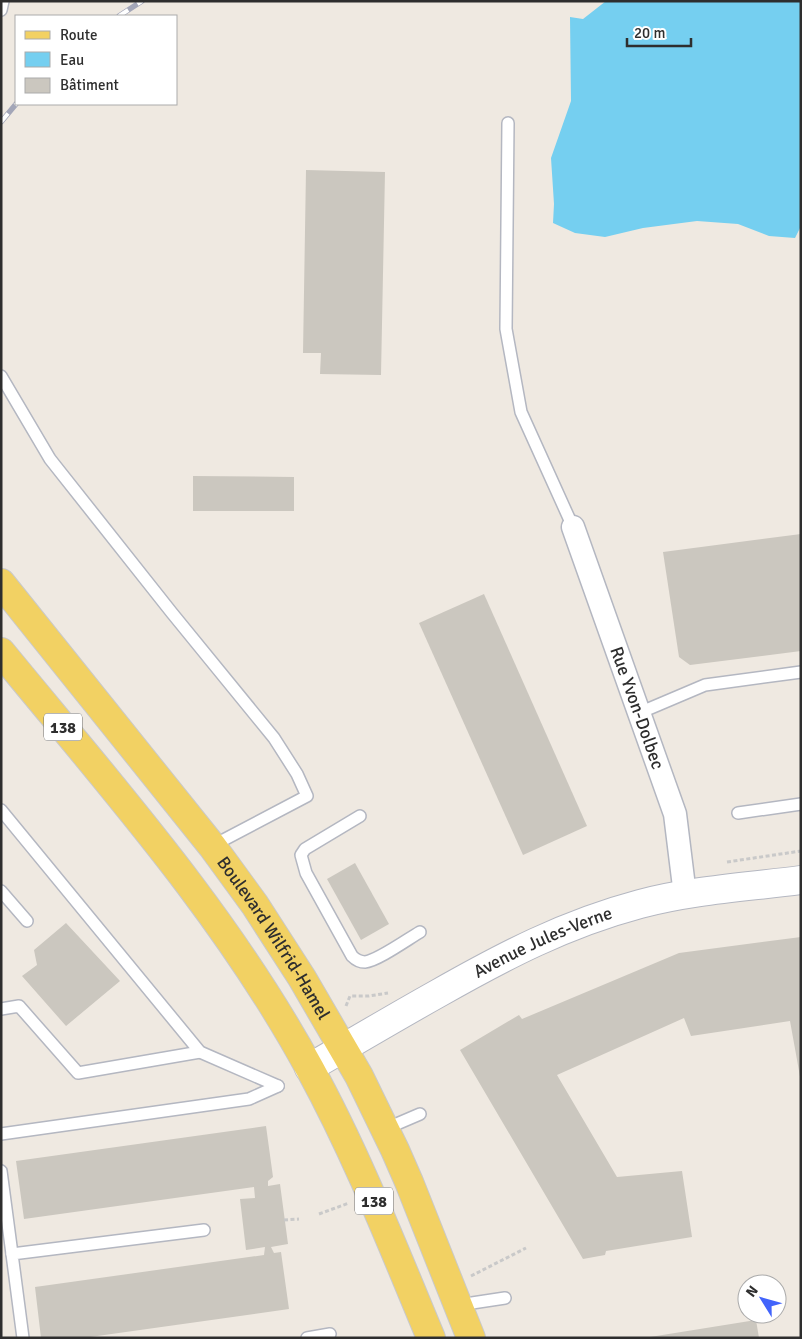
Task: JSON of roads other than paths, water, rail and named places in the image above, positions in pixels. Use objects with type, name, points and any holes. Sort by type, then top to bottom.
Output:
[{"type":"main road","name":"Boulevard Wilfrid-Hamel","points":[[1,583],[212,846],[280,942],[343,1048],[385,1129],[409,1182],[471,1338]]},
{"type":"main road","name":"Boulevard Wilfrid-Hamel","points":[[1,652],[211,912],[254,978],[310,1068],[371,1195],[431,1338]]},
{"type":"street","name":"Rue Yvon-Dolbec","points":[[574,527],[675,814],[685,895]]},
{"type":"street","name":"Avenue Jules-Verne","points":[[310,1068],[449,987],[534,942],[610,913],[657,900],[801,880]]},
{"type":"lane","points":[[1,10],[3,1]]},
{"type":"lane","points":[[508,124],[506,329],[521,412],[574,527]]},
{"type":"lane","points":[[1,376],[50,458],[172,613],[274,738],[297,774],[306,796],[212,846]]},
{"type":"lane","points":[[639,713],[705,685],[801,672]]},
{"type":"lane","points":[[738,813],[801,804]]},
{"type":"lane","points":[[1,810],[200,1052],[278,1086],[249,1099],[1,1134]]},
{"type":"lane","points":[[360,816],[305,849],[301,855],[306,873],[352,956],[358,962],[367,962],[376,958],[420,932]]},
{"type":"lane","points":[[1,892],[26,921]]},
{"type":"lane","points":[[1,1009],[19,1006],[78,1073],[200,1052]]},
{"type":"lane","points":[[385,1129],[420,1114]]},
{"type":"lane","points":[[1,1171],[22,1338]]},
{"type":"lane","points":[[12,1254],[204,1230]]},
{"type":"lane","points":[[455,1298],[472,1303],[505,1298]]},
{"type":"lane","points":[[307,1338],[330,1334]]},
{"type":"water","points":[[606,1],[801,1],[801,226],[795,238],[769,236],[738,224],[697,221],[643,228],[605,237],[575,233],[553,223],[554,204],[551,158],[571,101],[570,17],[583,19]]},
{"type":"railway","points":[[121,15],[142,1]]},
{"type":"railway","points":[[1,122],[15,105]]}]
